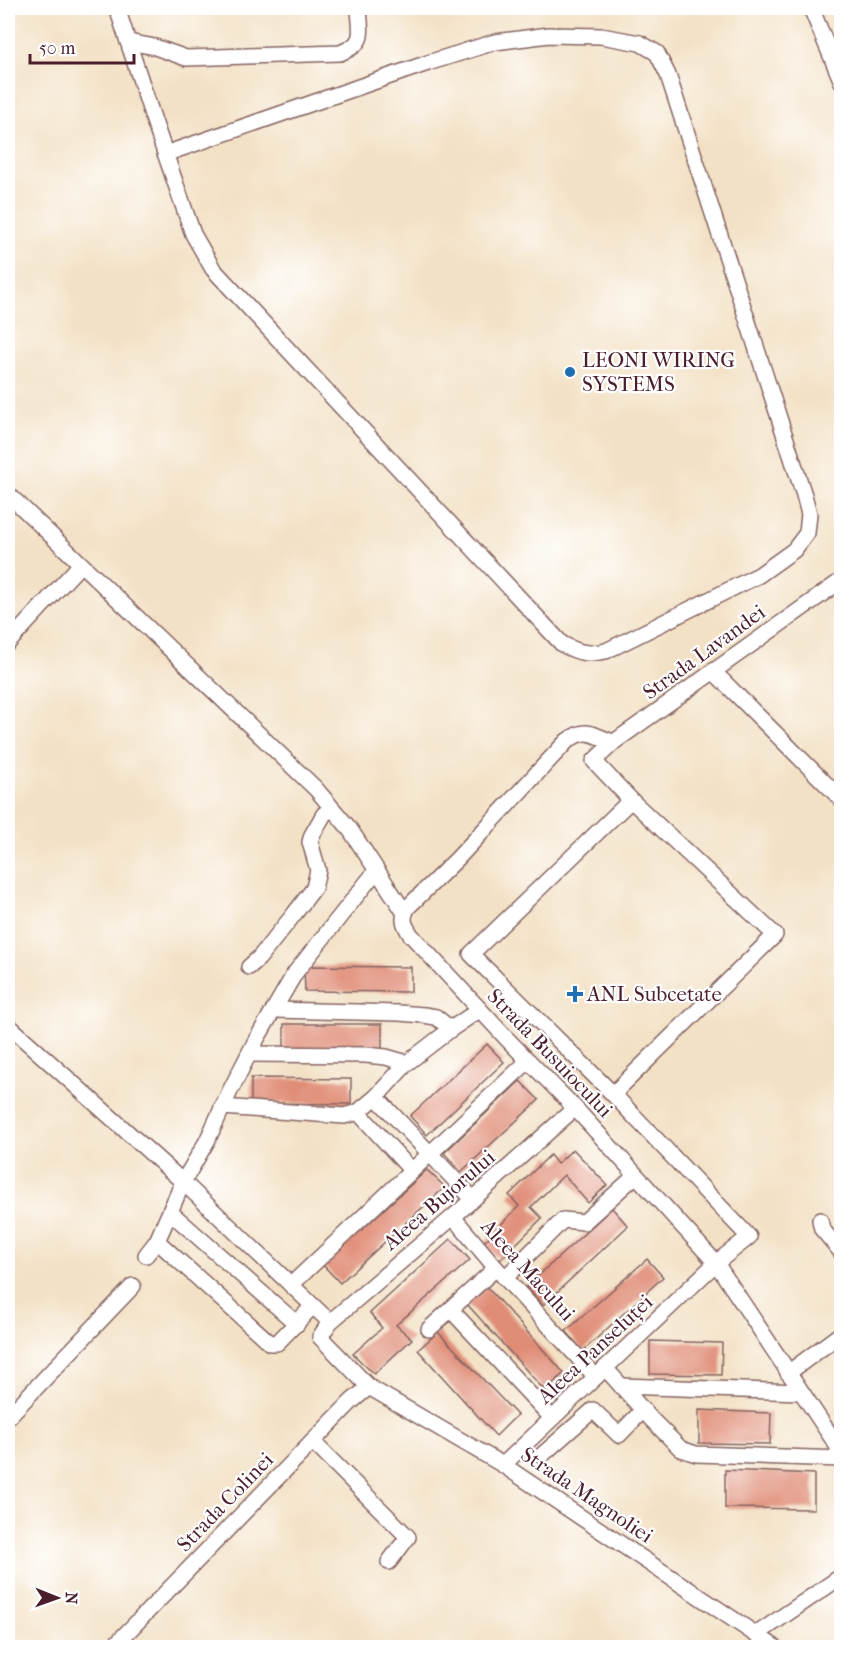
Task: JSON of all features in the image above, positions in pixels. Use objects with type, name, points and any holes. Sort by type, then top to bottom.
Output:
[{"type":"street","points":[[117,8],[165,154],[194,234],[213,269],[562,644],[578,653],[606,651],[759,575],[794,550],[807,533],[809,514],[804,495],[668,75],[657,53],[640,43],[601,36],[549,35],[495,42],[165,154]]},
{"type":"street","points":[[128,42],[155,47],[186,58],[340,53],[358,44],[359,8]]},
{"type":"street","points":[[811,8],[842,82]]},
{"type":"street","name":"Strada Busuiocului","points":[[8,494],[316,789],[349,828],[405,913],[404,920],[411,935],[479,1010],[575,1108],[716,1263],[842,1453]]},
{"type":"street","points":[[8,643],[81,564]]},
{"type":"street","name":"Strada Lavandei","points":[[631,800],[594,760],[614,742],[842,580]]},
{"type":"street","points":[[713,671],[842,800]]},
{"type":"street","points":[[405,913],[567,741],[583,733],[595,734],[614,742]]},
{"type":"street","points":[[631,800],[775,935],[613,1094],[471,954],[631,800]]},
{"type":"street","points":[[249,967],[259,958],[314,888],[318,870],[310,842],[324,814],[332,809]]},
{"type":"street","points":[[146,1255],[157,1241],[183,1182],[207,1141],[249,1054],[295,973],[376,871]]},
{"type":"street","points":[[274,1010],[424,1015],[436,1017],[451,1029]]},
{"type":"street","points":[[222,1107],[345,1116],[358,1112],[376,1097],[407,1063],[479,1010]]},
{"type":"street","points":[[8,1025],[183,1182],[330,1322]]},
{"type":"street","points":[[249,1054],[366,1055],[386,1057],[407,1063]]},
{"type":"street","points":[[291,1285],[528,1061]]},
{"type":"street","name":"Aleea Panseluței","points":[[503,1465],[716,1263],[749,1237],[613,1094]]},
{"type":"street","points":[[376,1097],[473,1199]]},
{"type":"street","name":"Aleea Bujorului","points":[[330,1322],[453,1217],[575,1108]]},
{"type":"street","points":[[358,1112],[412,1172]]},
{"type":"street","points":[[429,1329],[501,1273],[563,1220],[584,1222],[635,1176]]},
{"type":"street","points":[[170,1212],[297,1324]]},
{"type":"street","name":"Aleea Macului","points":[[453,1217],[501,1273],[601,1373],[621,1386],[681,1449],[696,1454],[842,1459]]},
{"type":"street","points":[[820,1220],[822,1229],[842,1253]]},
{"type":"street","points":[[157,1241],[270,1344],[277,1343],[313,1306]]},
{"type":"street","points":[[8,1417],[134,1286]]},
{"type":"street","points":[[451,1310],[552,1418]]},
{"type":"street","name":"Strada Magnoliei","points":[[330,1322],[320,1337],[369,1387],[503,1465],[776,1647]]},
{"type":"street","points":[[788,1373],[842,1333]]},
{"type":"street","points":[[621,1386],[801,1392]]},
{"type":"street","name":"Strada Colinei","points":[[112,1647],[352,1401],[369,1387]]},
{"type":"street","points":[[542,1455],[593,1410],[619,1435],[643,1410]]},
{"type":"street","points":[[313,1442],[408,1538],[389,1562]]},
{"type":"street","points":[[757,1634],[842,1576]]},
{"type":"building","points":[[304,966],[411,967],[411,992],[305,991]]},
{"type":"building","points":[[284,1024],[382,1024],[382,1049],[284,1049]]},
{"type":"building","points":[[487,1044],[504,1062],[427,1135],[410,1116]]},
{"type":"building","points":[[251,1078],[351,1079],[351,1104],[251,1103]]},
{"type":"building","points":[[520,1081],[539,1100],[461,1172],[444,1153]]},
{"type":"building","points":[[573,1149],[607,1185],[588,1203],[564,1175],[531,1207],[542,1218],[500,1260],[483,1243],[519,1206],[509,1195],[550,1155],[557,1164]]},
{"type":"building","points":[[427,1170],[445,1187],[340,1283],[323,1265]]},
{"type":"building","points":[[612,1208],[628,1226],[543,1305],[526,1287]]},
{"type":"building","points":[[451,1239],[470,1260],[396,1325],[412,1339],[374,1374],[353,1354],[382,1328],[370,1313]]},
{"type":"building","points":[[647,1259],[663,1277],[583,1351],[566,1331]]},
{"type":"building","points":[[486,1286],[564,1373],[545,1391],[467,1304]]},
{"type":"building","points":[[438,1332],[517,1415],[496,1436],[418,1350]]},
{"type":"building","points":[[650,1341],[722,1343],[721,1375],[650,1374]]},
{"type":"building","points":[[699,1410],[771,1413],[770,1444],[699,1443]]},
{"type":"building","points":[[725,1470],[814,1474],[814,1509],[725,1508]]},
{"type":"place","name":"LEONI WIRING SYSTEMS","points":[[570,372]]},
{"type":"place","name":"ANL Subcetate","points":[[575,994]]}]
